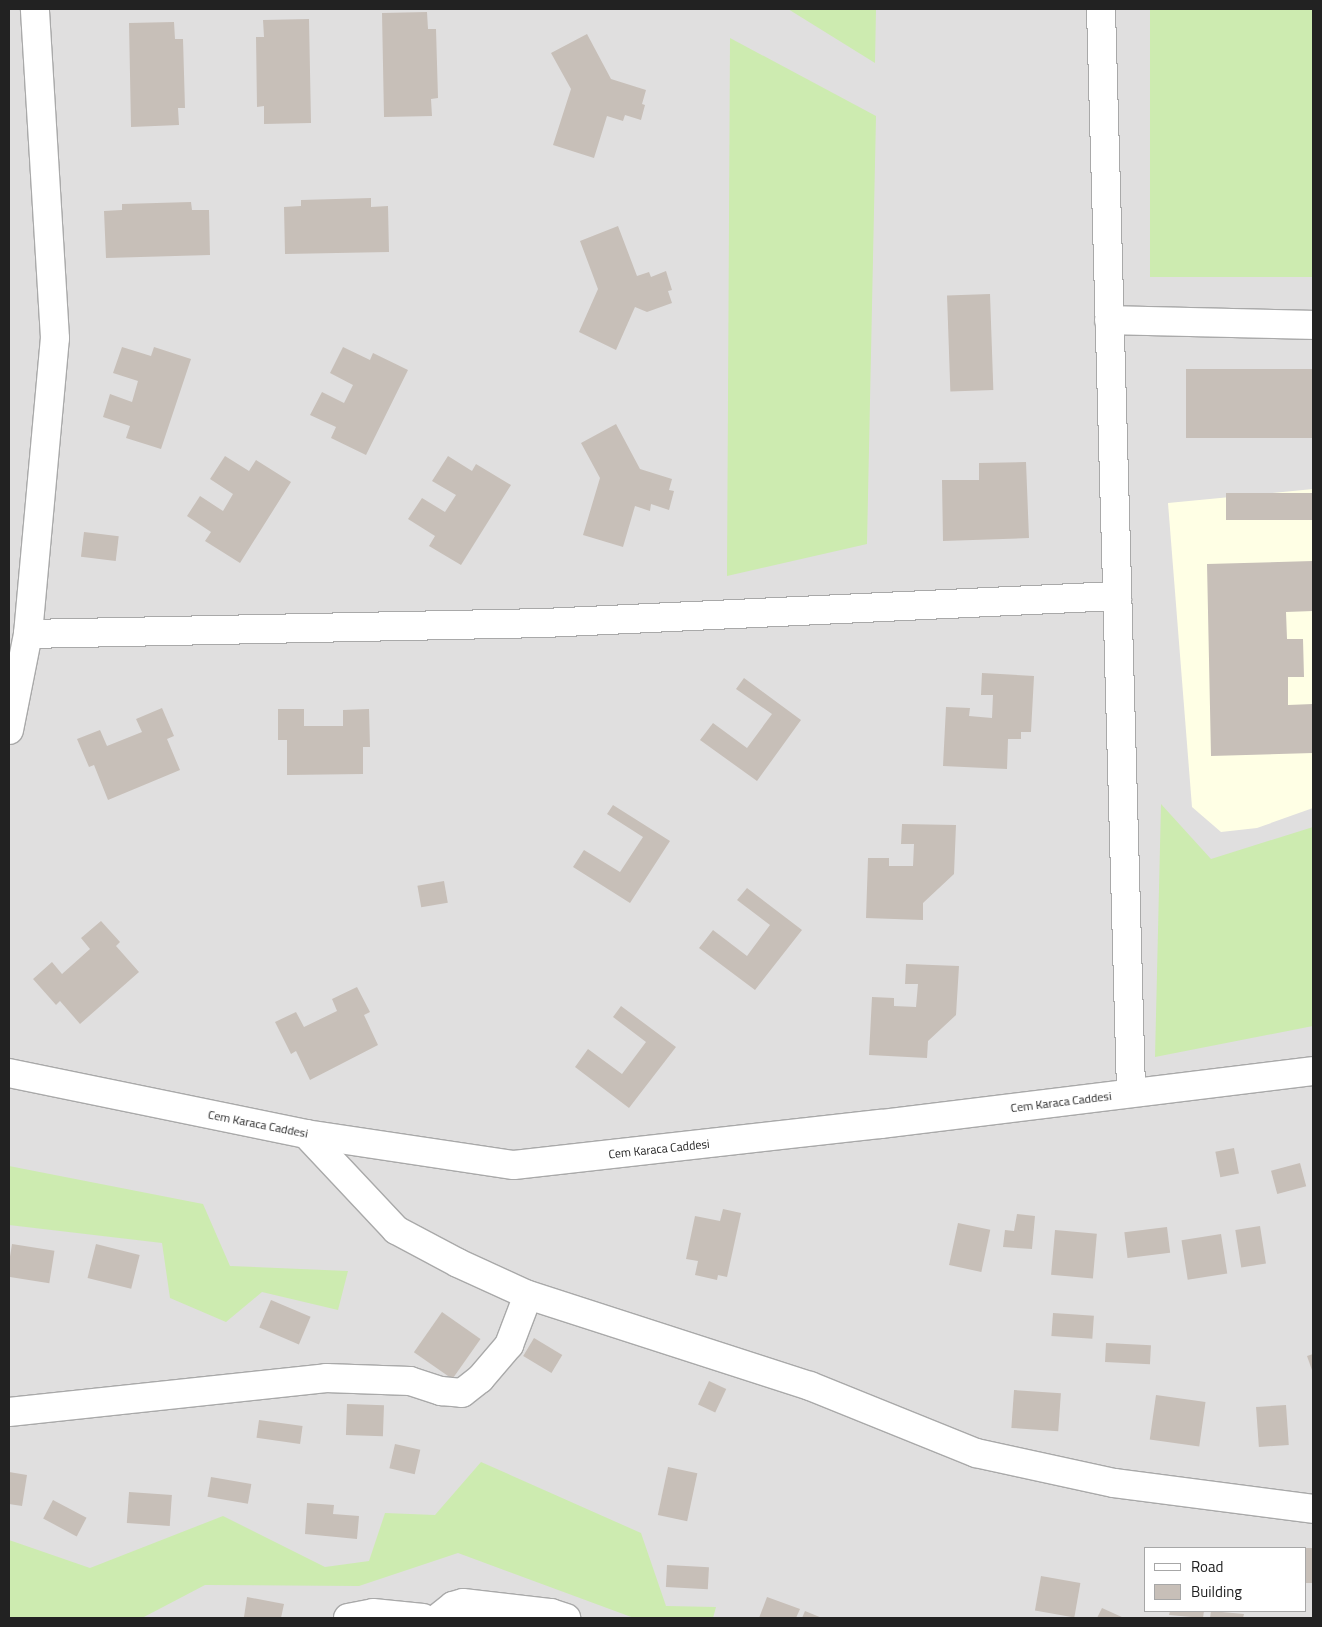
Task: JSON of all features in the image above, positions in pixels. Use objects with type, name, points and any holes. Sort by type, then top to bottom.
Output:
[{"type":"street","points":[[9,730],[28,634],[55,338],[35,9]]},
{"type":"street","points":[[1101,9],[1131,1093]]},
{"type":"street","points":[[1109,320],[1313,325]]},
{"type":"street","points":[[28,634],[544,623],[1117,596]]},
{"type":"street","name":"Cem Karaca Caddesi","points":[[9,1073],[306,1134],[514,1165],[1313,1071]]},
{"type":"street","points":[[306,1134],[396,1230],[458,1263],[528,1295],[810,1386],[976,1453],[1114,1484],[1313,1509]]},
{"type":"street","points":[[9,1412],[326,1378],[410,1381],[441,1391],[462,1393],[480,1378],[509,1345],[528,1295]]},
{"type":"street","points":[[438,1618],[453,1606],[463,1603],[512,1607],[551,1613],[566,1618]]},
{"type":"street","points":[[348,1618],[373,1613],[423,1618]]},
{"type":"shaded area","points":[[9,9],[1313,9],[1313,1618],[9,1618]]},
{"type":"shaded area","points":[[1313,489],[1313,808],[1257,828],[1221,832],[1192,807],[1168,503]]},
{"type":"green space","points":[[788,9],[876,9],[875,63]]},
{"type":"green space","points":[[1150,9],[1313,9],[1313,277],[1150,277]]},
{"type":"green space","points":[[730,38],[876,116],[867,544],[727,576]]},
{"type":"green space","points":[[1161,804],[1211,859],[1313,827],[1313,1026],[1155,1057]]},
{"type":"green space","points":[[9,1166],[203,1204],[230,1266],[348,1271],[338,1310],[262,1292],[226,1322],[170,1298],[162,1243],[9,1225]]},
{"type":"green space","points":[[481,1462],[641,1533],[666,1606],[716,1607],[713,1618],[634,1618],[458,1553],[359,1586],[205,1585],[142,1618],[9,1618],[9,1540],[90,1568],[223,1516],[325,1567],[369,1561],[385,1513],[435,1515]]},
{"type":"building","points":[[427,12],[428,29],[436,29],[438,98],[431,99],[432,116],[384,117],[382,13]]},
{"type":"building","points":[[309,19],[311,123],[264,124],[264,106],[257,107],[256,37],[264,37],[263,20]]},
{"type":"building","points":[[174,22],[175,39],[183,39],[185,108],[178,108],[179,125],[131,127],[129,23]]},
{"type":"building","points":[[587,34],[611,79],[646,90],[642,104],[645,105],[641,120],[625,115],[623,121],[607,116],[594,158],[553,145],[571,89],[551,53]]},
{"type":"building","points":[[371,198],[371,207],[388,206],[389,252],[285,254],[284,207],[301,206],[301,200]]},
{"type":"building","points":[[191,202],[192,210],[209,210],[210,255],[106,258],[104,211],[122,210],[122,204]]},
{"type":"building","points":[[618,226],[637,276],[649,272],[651,277],[666,271],[672,290],[668,291],[672,303],[647,312],[635,307],[616,350],[579,332],[598,289],[580,241]]},
{"type":"building","points":[[990,294],[993,390],[950,391],[947,296]]},
{"type":"building","points":[[122,347],[151,356],[154,347],[191,359],[161,449],[126,438],[130,426],[103,417],[110,394],[132,402],[138,381],[113,373]]},
{"type":"building","points":[[343,347],[370,360],[373,353],[408,370],[366,455],[331,438],[336,427],[310,415],[322,392],[344,403],[353,385],[330,373]]},
{"type":"building","points":[[1186,369],[1313,369],[1313,438],[1186,438]]},
{"type":"building","points":[[616,424],[640,469],[672,479],[669,490],[674,491],[669,510],[651,504],[650,511],[635,506],[623,547],[583,535],[600,478],[581,443]]},
{"type":"building","points":[[225,456],[249,471],[256,460],[291,482],[240,563],[205,541],[211,532],[187,516],[200,496],[223,511],[233,494],[210,479]]},
{"type":"building","points":[[448,456],[472,471],[476,464],[511,485],[461,565],[429,546],[435,536],[408,519],[422,498],[445,512],[456,495],[432,481]]},
{"type":"building","points":[[1026,462],[1029,538],[943,541],[942,480],[979,480],[979,463]]},
{"type":"building","points":[[1226,493],[1313,493],[1313,520],[1226,520]]},
{"type":"building","points":[[84,532],[119,536],[116,561],[81,557]]},
{"type":"building","points":[[1313,561],[1313,611],[1286,612],[1287,639],[1303,639],[1304,677],[1288,677],[1288,705],[1313,704],[1313,753],[1211,756],[1207,564]]},
{"type":"building","points":[[982,673],[1034,676],[1031,732],[1021,732],[1021,739],[1008,739],[1007,769],[943,766],[946,707],[970,708],[969,716],[992,718],[993,695],[981,695]]},
{"type":"building","points":[[744,678],[801,720],[757,781],[700,740],[713,723],[747,748],[772,714],[736,689]]},
{"type":"building","points":[[162,708],[174,736],[167,739],[180,770],[108,800],[94,765],[89,767],[77,739],[100,730],[107,746],[142,732],[136,719]]},
{"type":"building","points":[[278,709],[304,709],[304,726],[343,726],[343,710],[369,709],[370,747],[363,747],[363,774],[287,775],[287,740],[278,740]]},
{"type":"building","points":[[613,805],[670,841],[630,903],[573,867],[584,850],[620,872],[643,837],[607,814]]},
{"type":"building","points":[[902,824],[956,825],[954,874],[923,903],[923,920],[866,918],[868,858],[889,858],[889,866],[913,866],[914,844],[901,844]]},
{"type":"building","points":[[444,881],[448,903],[421,907],[417,886]]},
{"type":"building","points":[[747,888],[802,930],[755,990],[699,948],[713,930],[747,956],[770,925],[737,900]]},
{"type":"building","points":[[101,921],[120,942],[116,946],[139,972],[80,1024],[60,1001],[56,1005],[33,979],[52,962],[62,974],[90,949],[81,938]]},
{"type":"building","points":[[906,964],[959,966],[956,1015],[928,1041],[927,1058],[869,1055],[872,997],[894,998],[894,1006],[916,1007],[918,984],[905,984]]},
{"type":"building","points":[[357,987],[370,1012],[364,1015],[378,1045],[310,1080],[296,1051],[291,1054],[275,1022],[296,1012],[304,1027],[337,1011],[332,999]]},
{"type":"building","points":[[621,1006],[676,1047],[629,1108],[575,1067],[588,1049],[622,1074],[646,1042],[613,1017]]},
{"type":"building","points":[[1234,1148],[1239,1174],[1220,1177],[1215,1152]]},
{"type":"building","points":[[1300,1163],[1306,1186],[1277,1194],[1271,1171]]},
{"type":"building","points":[[723,1209],[741,1213],[727,1277],[718,1275],[717,1280],[695,1275],[698,1261],[686,1259],[695,1216],[720,1221]]},
{"type":"building","points":[[1017,1214],[1035,1216],[1032,1249],[1003,1247],[1005,1230],[1014,1231]]},
{"type":"building","points":[[958,1223],[990,1230],[981,1272],[949,1265]]},
{"type":"building","points":[[1260,1226],[1266,1264],[1241,1267],[1235,1230]]},
{"type":"building","points":[[1167,1227],[1170,1253],[1127,1258],[1124,1232]]},
{"type":"building","points":[[1055,1230],[1097,1234],[1093,1278],[1051,1275]]},
{"type":"building","points":[[1221,1234],[1227,1274],[1188,1280],[1181,1240]]},
{"type":"building","points":[[12,1244],[54,1251],[49,1283],[9,1277]]},
{"type":"building","points":[[96,1244],[140,1255],[131,1289],[88,1278]]},
{"type":"building","points":[[271,1300],[311,1317],[299,1344],[259,1328]]},
{"type":"building","points":[[442,1312],[481,1339],[452,1379],[414,1352]]},
{"type":"building","points":[[1053,1313],[1094,1316],[1092,1339],[1051,1336]]},
{"type":"building","points":[[534,1338],[562,1355],[551,1373],[523,1356]]},
{"type":"building","points":[[1106,1343],[1151,1345],[1150,1364],[1105,1362]]},
{"type":"building","points":[[1313,1354],[1313,1373],[1307,1356]]},
{"type":"building","points":[[709,1381],[726,1389],[715,1413],[698,1405]]},
{"type":"building","points":[[1014,1390],[1061,1393],[1058,1431],[1011,1428]]},
{"type":"building","points":[[1156,1395],[1206,1402],[1199,1447],[1150,1440]]},
{"type":"building","points":[[347,1404],[384,1405],[383,1436],[346,1435]]},
{"type":"building","points":[[1286,1405],[1289,1445],[1259,1447],[1256,1407]]},
{"type":"building","points":[[259,1420],[303,1426],[300,1444],[256,1438]]},
{"type":"building","points":[[395,1444],[420,1450],[415,1474],[389,1468]]},
{"type":"building","points":[[668,1467],[697,1473],[687,1521],[658,1515]]},
{"type":"building","points":[[9,1472],[27,1475],[22,1506],[9,1504]]},
{"type":"building","points":[[211,1477],[251,1484],[248,1504],[208,1497]]},
{"type":"building","points":[[129,1492],[172,1495],[170,1526],[127,1523]]},
{"type":"building","points":[[53,1500],[87,1518],[77,1536],[43,1519]]},
{"type":"building","points":[[307,1503],[334,1505],[333,1514],[359,1516],[357,1539],[305,1534]]},
{"type":"building","points":[[1307,1548],[1313,1548],[1313,1583],[1307,1583]]},
{"type":"building","points":[[667,1565],[709,1567],[708,1589],[666,1587]]},
{"type":"building","points":[[1041,1576],[1080,1583],[1074,1617],[1035,1610]]},
{"type":"building","points":[[247,1597],[284,1604],[281,1618],[244,1617]]},
{"type":"building","points":[[767,1597],[800,1609],[796,1618],[759,1618]]},
{"type":"building","points":[[1102,1608],[1124,1618],[1097,1618]]},
{"type":"building","points":[[805,1611],[822,1618],[802,1618]]},
{"type":"building","points":[[1170,1612],[1204,1612],[1203,1618],[1169,1615]]},
{"type":"building","points":[[1211,1612],[1244,1614],[1243,1618],[1210,1618]]}]
